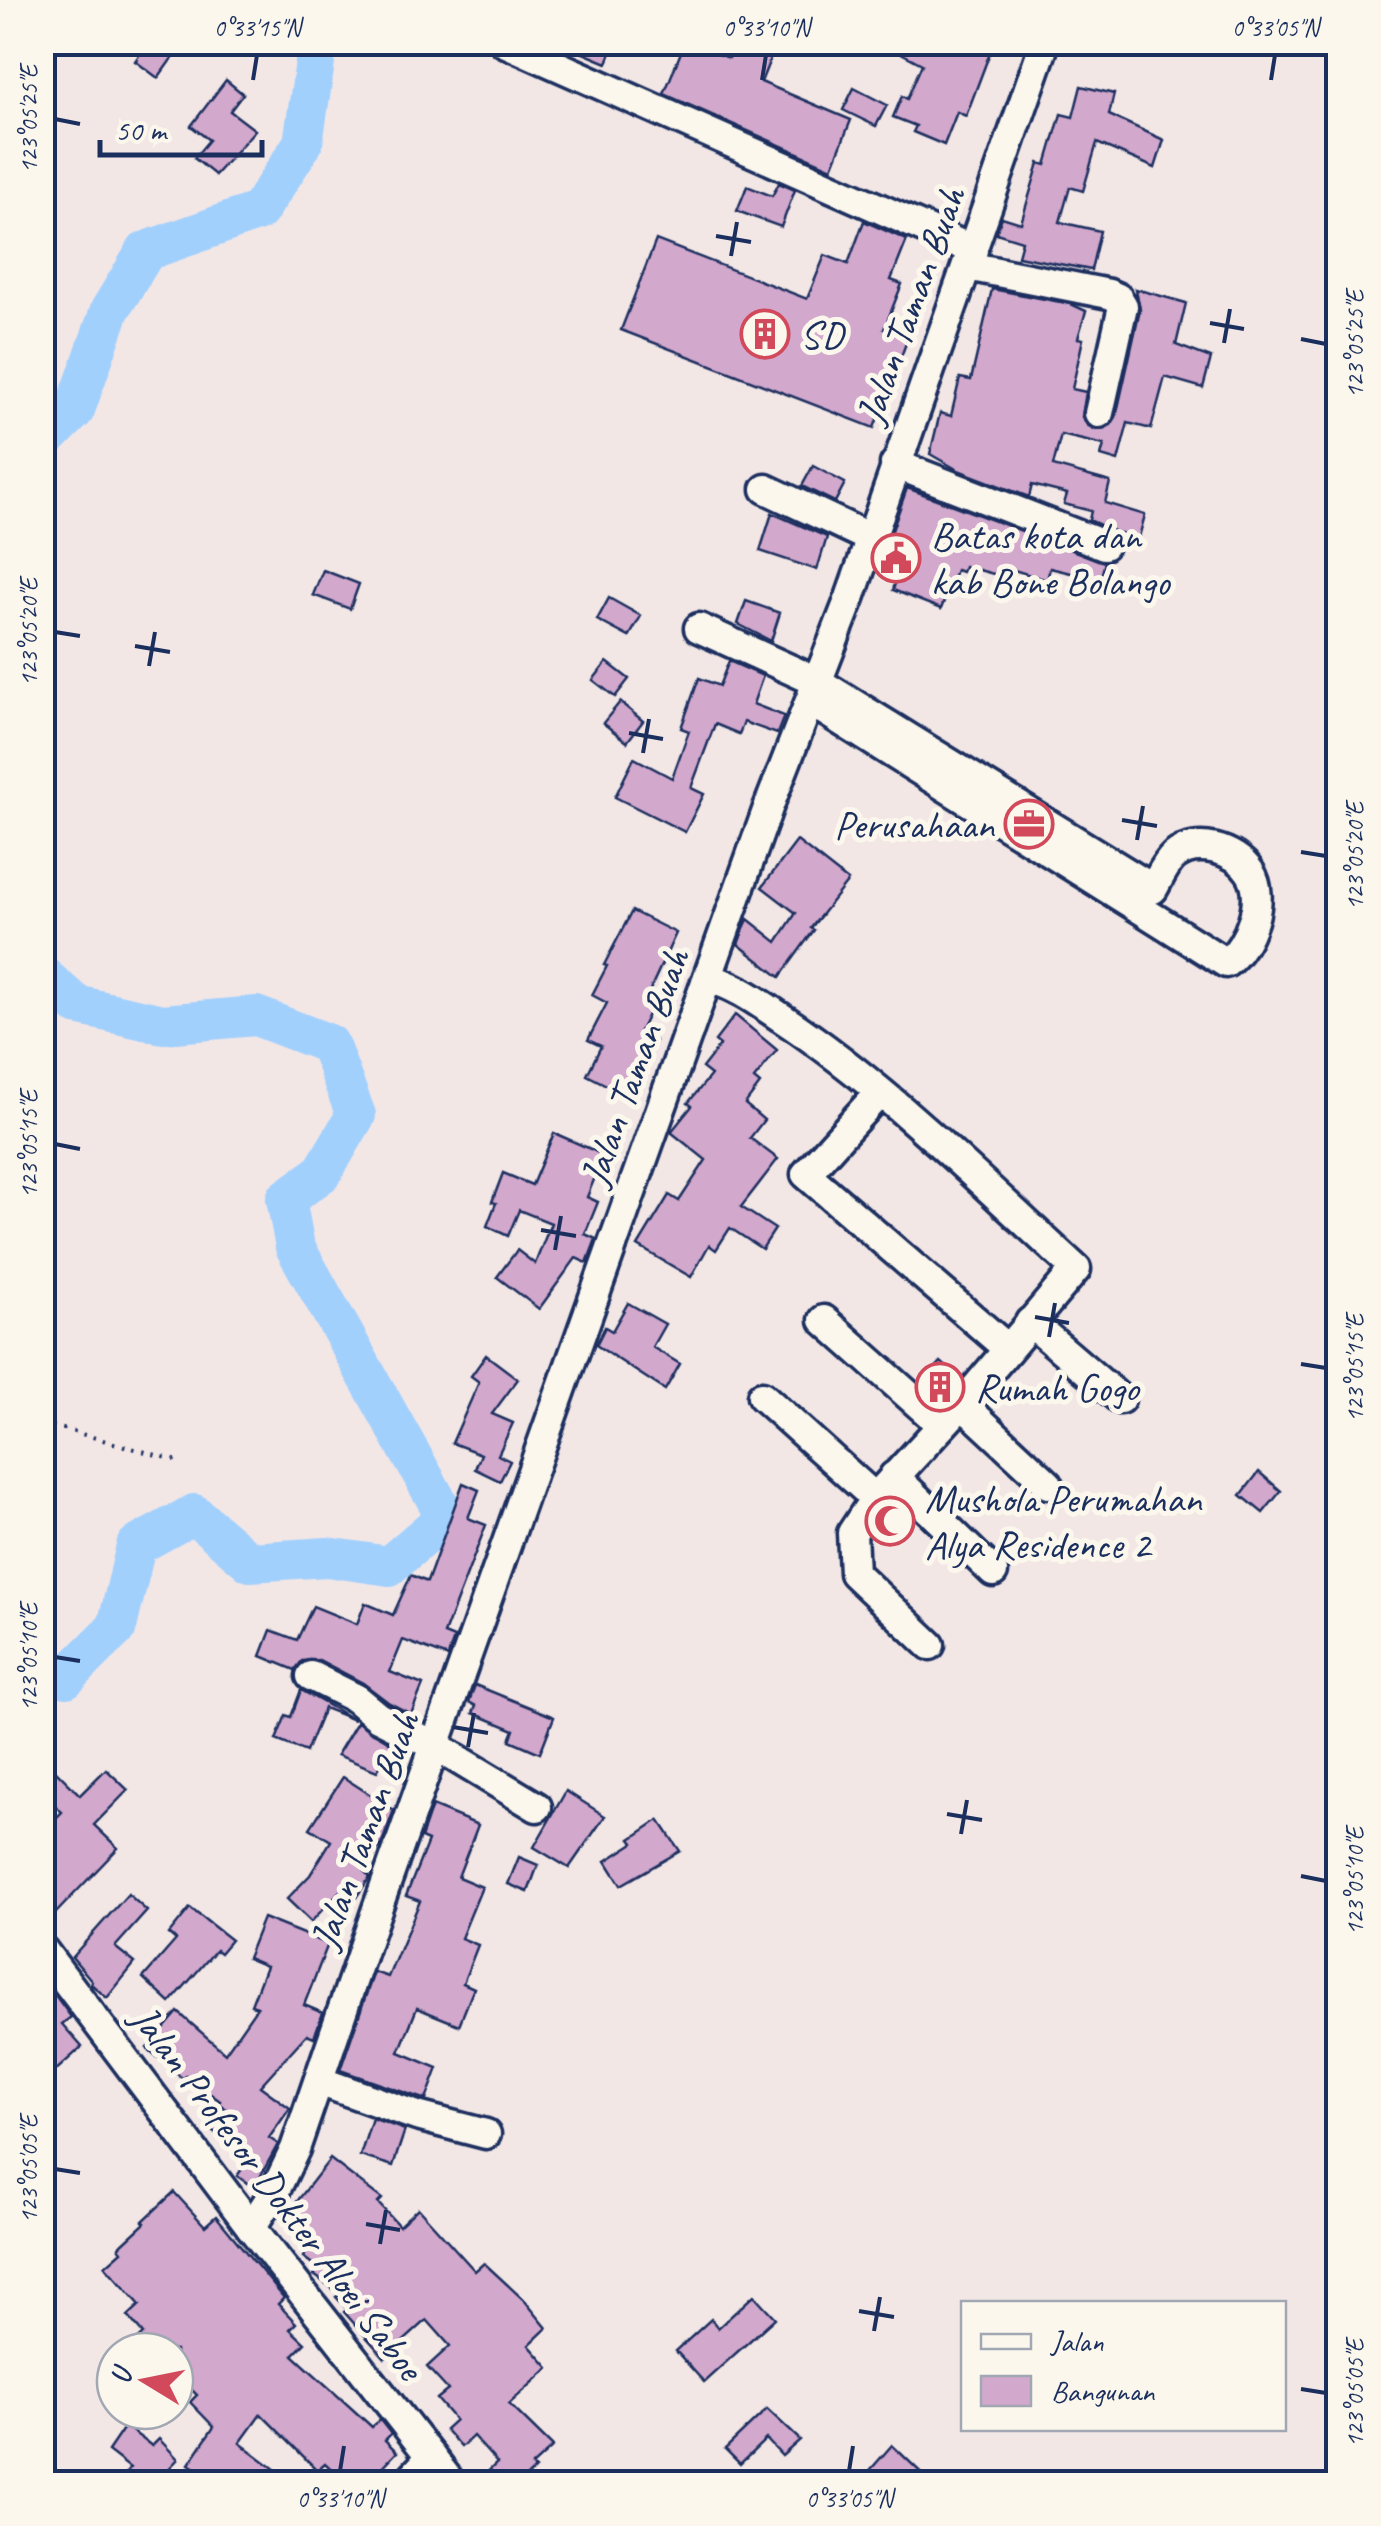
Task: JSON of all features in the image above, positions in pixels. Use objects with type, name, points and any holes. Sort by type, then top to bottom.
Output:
[{"type":"street","points":[[504,42],[970,258],[1118,298],[1123,306],[1099,413]]},
{"type":"street","name":"Jalan Taman Buah","points":[[251,2227],[275,2191],[319,2081],[768,808],[815,692],[1045,42]]},
{"type":"street","points":[[895,464],[1104,544]]},
{"type":"street","points":[[766,489],[870,538]]},
{"type":"street","points":[[699,628],[815,692],[1153,889],[1172,858],[1186,849],[1201,845],[1240,862],[1250,873],[1256,905],[1241,946],[1226,963],[815,692]]},
{"type":"street","points":[[708,978],[732,984],[812,1038],[880,1092],[1076,1268],[962,1404],[875,1498],[852,1533],[854,1573],[930,1645]]},
{"type":"street","points":[[880,1092],[806,1174],[1008,1350]]},
{"type":"street","points":[[824,1320],[942,1425]]},
{"type":"street","points":[[1030,1322],[1120,1399]]},
{"type":"street","points":[[762,1396],[875,1498]]},
{"type":"street","points":[[962,1404],[1048,1484]]},
{"type":"street","points":[[894,1476],[994,1572]]},
{"type":"street","points":[[311,1676],[364,1703],[378,1717],[436,1746],[537,1806]]},
{"type":"street","name":"Jalan Profesor Dokter Aloei Saboe","points":[[42,1949],[251,2227],[452,2484]]},
{"type":"street","points":[[319,2081],[417,2116],[486,2134]]},
{"type":"street","points":[[406,2484],[432,2458]]},
{"type":"path","points":[[42,1424],[178,1461]]},
{"type":"building","points":[[148,42],[160,42],[175,54],[158,78],[135,61]]},
{"type":"building","points":[[557,42],[615,42],[607,63]]},
{"type":"building","points":[[685,42],[729,58],[735,42],[777,42],[761,82],[851,120],[832,168],[664,94]]},
{"type":"building","points":[[880,42],[994,42],[966,116],[957,112],[944,145],[913,132],[916,126],[893,117],[902,96],[907,99],[922,64]]},
{"type":"building","points":[[226,80],[243,94],[230,111],[255,130],[215,175],[194,158],[209,140],[191,126]]},
{"type":"building","points":[[1081,86],[1114,94],[1109,115],[1164,140],[1155,168],[1097,143],[1083,191],[1070,187],[1060,222],[1100,231],[1091,270],[1018,256],[1022,241],[996,233],[1002,217],[1021,223],[1039,163],[1046,165],[1061,114],[1073,117]]},
{"type":"building","points":[[854,88],[887,105],[876,126],[843,110]]},
{"type":"building","points":[[779,183],[795,190],[781,227],[737,211],[747,186],[772,196]]},
{"type":"building","name":"SD","points":[[864,221],[907,240],[891,280],[902,284],[884,329],[908,338],[874,428],[621,330],[656,240],[807,299],[825,255],[848,264]]},
{"type":"building","points":[[992,289],[1071,304],[1086,311],[1078,338],[1083,339],[1072,389],[1086,392],[1082,417],[1096,430],[1111,425],[1116,417],[1140,310],[1136,289],[1186,303],[1176,345],[1211,358],[1203,388],[1165,377],[1151,429],[1128,423],[1118,461],[1101,456],[1104,445],[1061,435],[1053,466],[1110,482],[1105,503],[1145,515],[1139,537],[1089,520],[1091,511],[1064,504],[1067,494],[1032,485],[1029,497],[958,470],[930,454],[940,413],[951,416],[960,378],[971,380]]},
{"type":"building","points":[[813,466],[845,483],[835,502],[802,486]]},
{"type":"building","points":[[907,488],[1105,562],[1100,580],[1050,568],[1047,580],[1014,570],[1012,579],[964,566],[962,572],[956,570],[941,609],[893,590],[907,545],[890,536]]},
{"type":"building","points":[[772,513],[827,537],[817,570],[760,551]]},
{"type":"building","points":[[323,570],[359,584],[350,609],[313,595]]},
{"type":"building","points":[[609,598],[641,616],[629,637],[597,620]]},
{"type":"building","points":[[746,601],[780,613],[771,641],[738,624]]},
{"type":"building","points":[[729,661],[763,676],[753,704],[784,716],[777,734],[744,722],[739,734],[715,724],[691,788],[704,794],[685,832],[615,797],[634,758],[672,778],[689,731],[681,728],[699,678],[719,686]]},
{"type":"building","points":[[607,662],[629,679],[615,697],[593,680]]},
{"type":"building","points":[[620,702],[643,721],[627,742],[603,723]]},
{"type":"building","points":[[797,841],[848,881],[811,928],[814,930],[780,977],[738,944],[748,919],[777,942],[796,913],[762,887]]},
{"type":"building","points":[[632,911],[676,933],[649,992],[657,996],[639,1033],[655,1041],[630,1097],[587,1075],[601,1046],[588,1040],[607,1003],[592,995]]},
{"type":"building","points":[[735,1015],[777,1050],[754,1079],[760,1084],[745,1104],[764,1120],[750,1138],[778,1159],[741,1207],[775,1229],[762,1249],[730,1228],[716,1250],[709,1245],[691,1277],[638,1246],[669,1195],[679,1201],[706,1160],[671,1132],[711,1075],[702,1068],[720,1045],[715,1041]]},
{"type":"building","points":[[554,1133],[604,1155],[587,1197],[598,1202],[585,1234],[596,1239],[587,1263],[576,1258],[539,1309],[497,1277],[517,1250],[535,1264],[551,1223],[519,1210],[508,1236],[487,1226],[503,1173],[532,1185]]},
{"type":"building","points":[[628,1303],[665,1324],[652,1347],[680,1364],[665,1390],[596,1345],[605,1327],[612,1331]]},
{"type":"building","points":[[486,1355],[518,1379],[492,1414],[513,1423],[498,1455],[510,1461],[500,1481],[475,1469],[481,1454],[452,1443],[479,1382],[471,1376]]},
{"type":"building","points":[[941,1362],[960,1379],[941,1401],[922,1383]]},
{"type":"building","points":[[1259,1472],[1281,1491],[1263,1513],[1241,1495]]},
{"type":"building","points":[[463,1483],[479,1490],[468,1518],[486,1525],[444,1634],[454,1638],[448,1657],[403,1640],[390,1672],[423,1685],[411,1714],[319,1660],[302,1661],[295,1670],[261,1656],[271,1630],[297,1640],[313,1606],[357,1624],[365,1603],[393,1615],[411,1575],[427,1582]]},
{"type":"building","points":[[475,1685],[554,1717],[540,1753],[510,1740],[514,1730],[473,1713],[476,1706],[469,1702]]},
{"type":"building","points":[[301,1690],[354,1720],[324,1708],[306,1752],[276,1740],[286,1715],[291,1717]]},
{"type":"building","points":[[357,1722],[394,1745],[377,1771],[337,1755]]},
{"type":"building","points":[[42,1757],[80,1795],[106,1769],[128,1790],[94,1825],[118,1848],[55,1914],[42,1901],[42,1832],[62,1812],[42,1793]]},
{"type":"building","points":[[343,1777],[394,1810],[382,1843],[364,1871],[370,1877],[353,1902],[339,1892],[311,1922],[287,1899],[310,1875],[331,1841],[310,1828]]},
{"type":"building","points":[[566,1791],[605,1816],[569,1868],[534,1847]]},
{"type":"building","points":[[432,1806],[478,1825],[458,1877],[482,1887],[461,1938],[478,1945],[463,1983],[474,1988],[459,2025],[417,2008],[399,2052],[438,2068],[426,2100],[340,2070],[374,1972],[388,1977],[420,1901],[406,1896],[428,1841],[421,1838]]},
{"type":"building","points":[[659,1820],[680,1851],[621,1885],[606,1861]]},
{"type":"building","points":[[519,1857],[538,1865],[528,1892],[508,1884]]},
{"type":"building","points":[[128,1894],[147,1911],[115,1947],[135,1963],[107,1998],[91,1984],[72,1957]]},
{"type":"building","points":[[190,1908],[231,1940],[220,1953],[216,1950],[170,2003],[143,1978],[176,1940],[169,1934]]},
{"type":"building","points":[[263,1918],[328,1944],[304,2005],[323,2013],[314,2037],[307,2034],[260,2086],[290,2108],[269,2138],[278,2144],[254,2188],[237,2176],[250,2158],[210,2129],[225,2108],[220,2101],[186,2076],[183,2079],[147,2048],[178,2012],[225,2053],[257,2007],[251,2005],[266,1966],[247,1958]]},
{"type":"building","points":[[52,1991],[71,2017],[62,2024],[82,2047],[42,2083],[42,1999]]},
{"type":"building","points":[[372,2118],[405,2130],[393,2166],[360,2156]]},
{"type":"building","points":[[330,2159],[382,2199],[378,2203],[399,2226],[418,2208],[475,2271],[484,2263],[547,2328],[529,2345],[549,2368],[509,2404],[553,2447],[532,2466],[535,2469],[520,2484],[475,2484],[497,2463],[473,2436],[461,2447],[445,2429],[455,2420],[437,2399],[448,2390],[427,2367],[450,2346],[427,2320],[385,2358],[344,2312],[347,2309],[336,2297],[340,2294],[314,2275],[319,2269],[303,2257],[308,2251],[294,2239],[304,2226],[288,2213]]},
{"type":"building","points":[[174,2192],[205,2226],[216,2216],[284,2298],[278,2304],[296,2323],[290,2329],[305,2343],[293,2355],[372,2427],[380,2420],[391,2434],[385,2440],[397,2452],[375,2475],[384,2484],[347,2484],[325,2463],[317,2470],[261,2414],[240,2443],[295,2484],[230,2484],[219,2476],[215,2482],[189,2464],[214,2427],[195,2407],[195,2331],[140,2331],[128,2316],[140,2305],[105,2266],[122,2251],[119,2247]]},
{"type":"building","points":[[754,2295],[775,2318],[704,2382],[676,2351],[711,2319],[718,2328]]},
{"type":"building","points":[[767,2409],[800,2440],[782,2456],[766,2439],[740,2464],[725,2449]]},
{"type":"building","points":[[122,2431],[132,2431],[152,2446],[159,2439],[178,2459],[154,2484],[117,2484],[130,2468],[108,2451]]},
{"type":"building","points":[[892,2445],[933,2484],[858,2484]]},
{"type":"waterway","points":[[42,443],[75,410],[110,310],[146,251],[259,211],[303,143],[318,42]]},
{"type":"waterway","points":[[42,975],[76,1005],[163,1024],[256,1016],[329,1044],[356,1115],[322,1173],[286,1199],[295,1247],[446,1517],[389,1566],[327,1557],[250,1562],[194,1514],[136,1546],[117,1627],[66,1678],[42,1664]]},
{"type":"place","name":"SD","points":[[765,334]]},
{"type":"place","name":"Batas kota dan kab Bone Bolango","points":[[896,558]]},
{"type":"place","name":"Perusahaan","points":[[1029,824]]},
{"type":"place","name":"Rumah Gogo","points":[[940,1387]]},
{"type":"place","name":"Mushola Perumahan Alya Residence 2","points":[[890,1521]]}]
